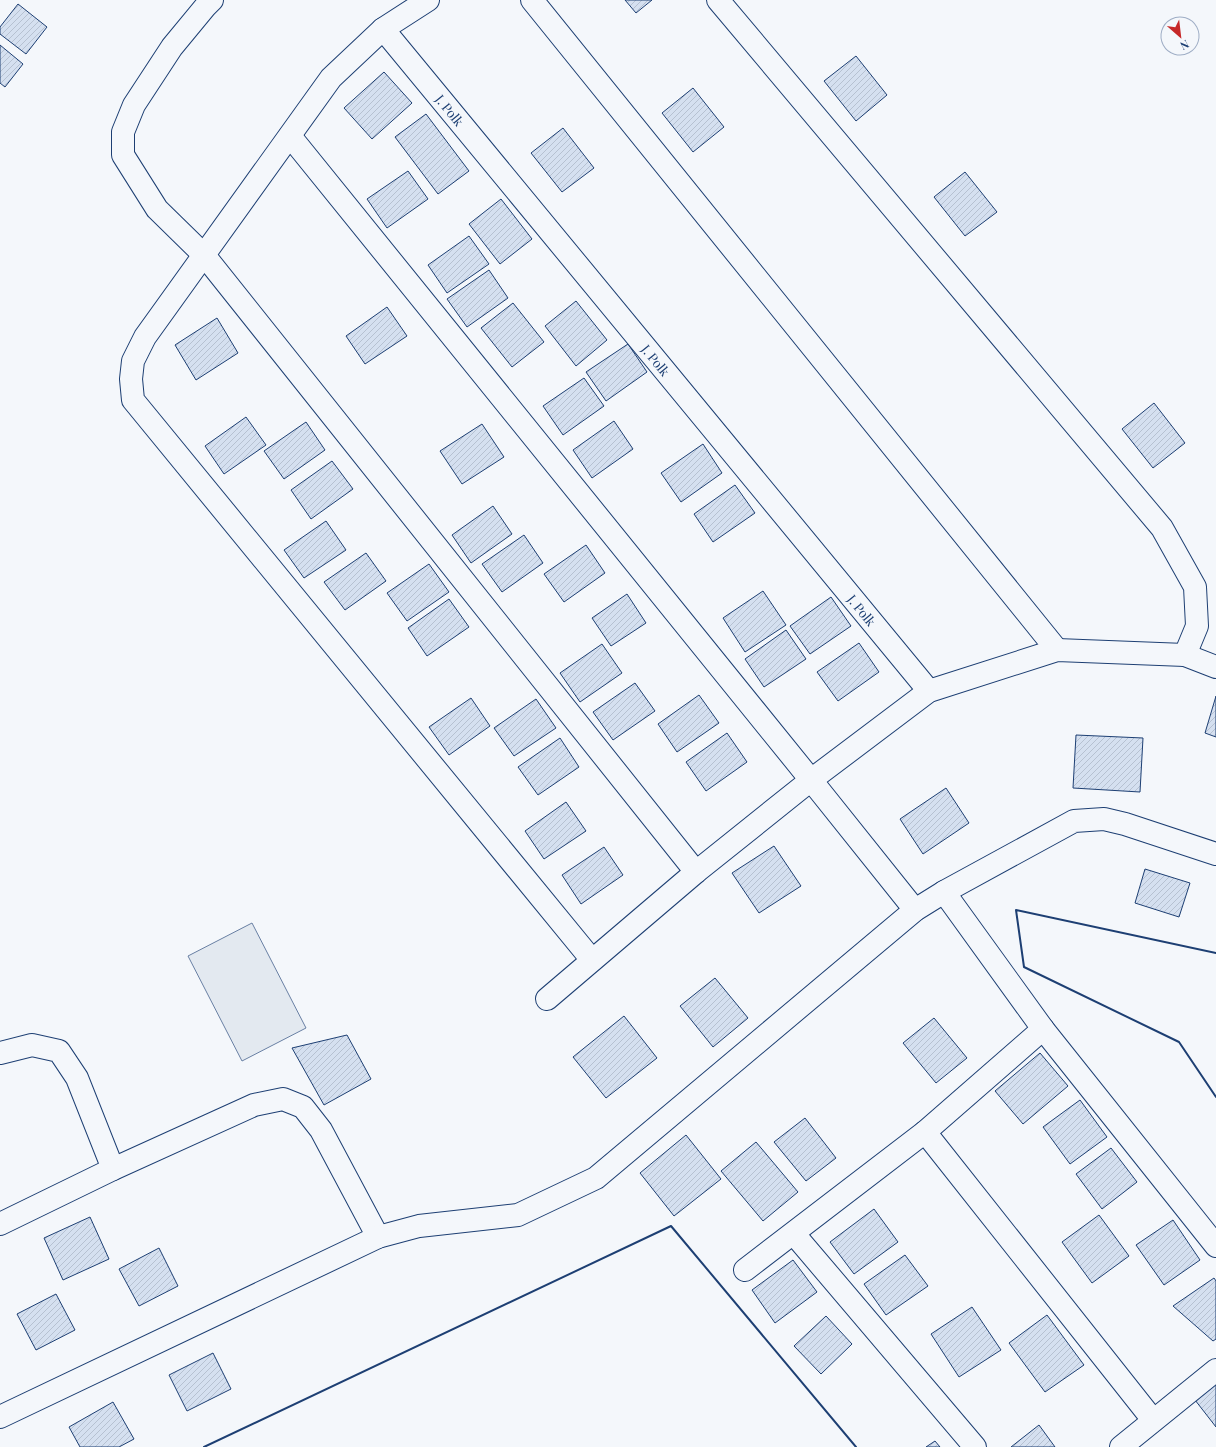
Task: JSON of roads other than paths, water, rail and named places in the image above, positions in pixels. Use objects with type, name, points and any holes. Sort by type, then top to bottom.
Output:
[{"type":"street","points":[[212,0],[172,47],[134,105],[123,132],[123,155],[157,209],[204,255],[696,872]]},
{"type":"street","points":[[428,0],[383,29],[331,78],[145,337],[133,361],[131,379],[133,400],[592,960]]},
{"type":"street","points":[[532,0],[1057,650]]},
{"type":"street","points":[[718,0],[1162,528],[1196,587],[1197,626],[1185,655]]},
{"type":"street","name":"J. Polk","points":[[383,29],[929,691]]},
{"type":"street","points":[[290,136],[811,780],[914,910]]},
{"type":"street","points":[[547,999],[696,872],[811,780],[929,691],[1057,650],[1185,655],[1216,667]]},
{"type":"street","points":[[0,1417],[378,1237],[419,1226],[518,1214],[596,1178],[914,910],[1074,821],[1104,819],[1125,824],[1216,854]]},
{"type":"street","points":[[944,892],[1043,1029],[1216,1246]]},
{"type":"street","points":[[745,1270],[794,1234],[925,1132],[1043,1029]]},
{"type":"street","points":[[0,1053],[32,1045],[59,1052],[77,1078],[113,1169]]},
{"type":"street","points":[[0,1224],[113,1169],[254,1105],[283,1099],[303,1107],[321,1130],[378,1237]]},
{"type":"street","points":[[925,1132],[1153,1420]]},
{"type":"street","points":[[794,1234],[975,1447]]},
{"type":"street","points":[[1121,1447],[1216,1370]]}]
